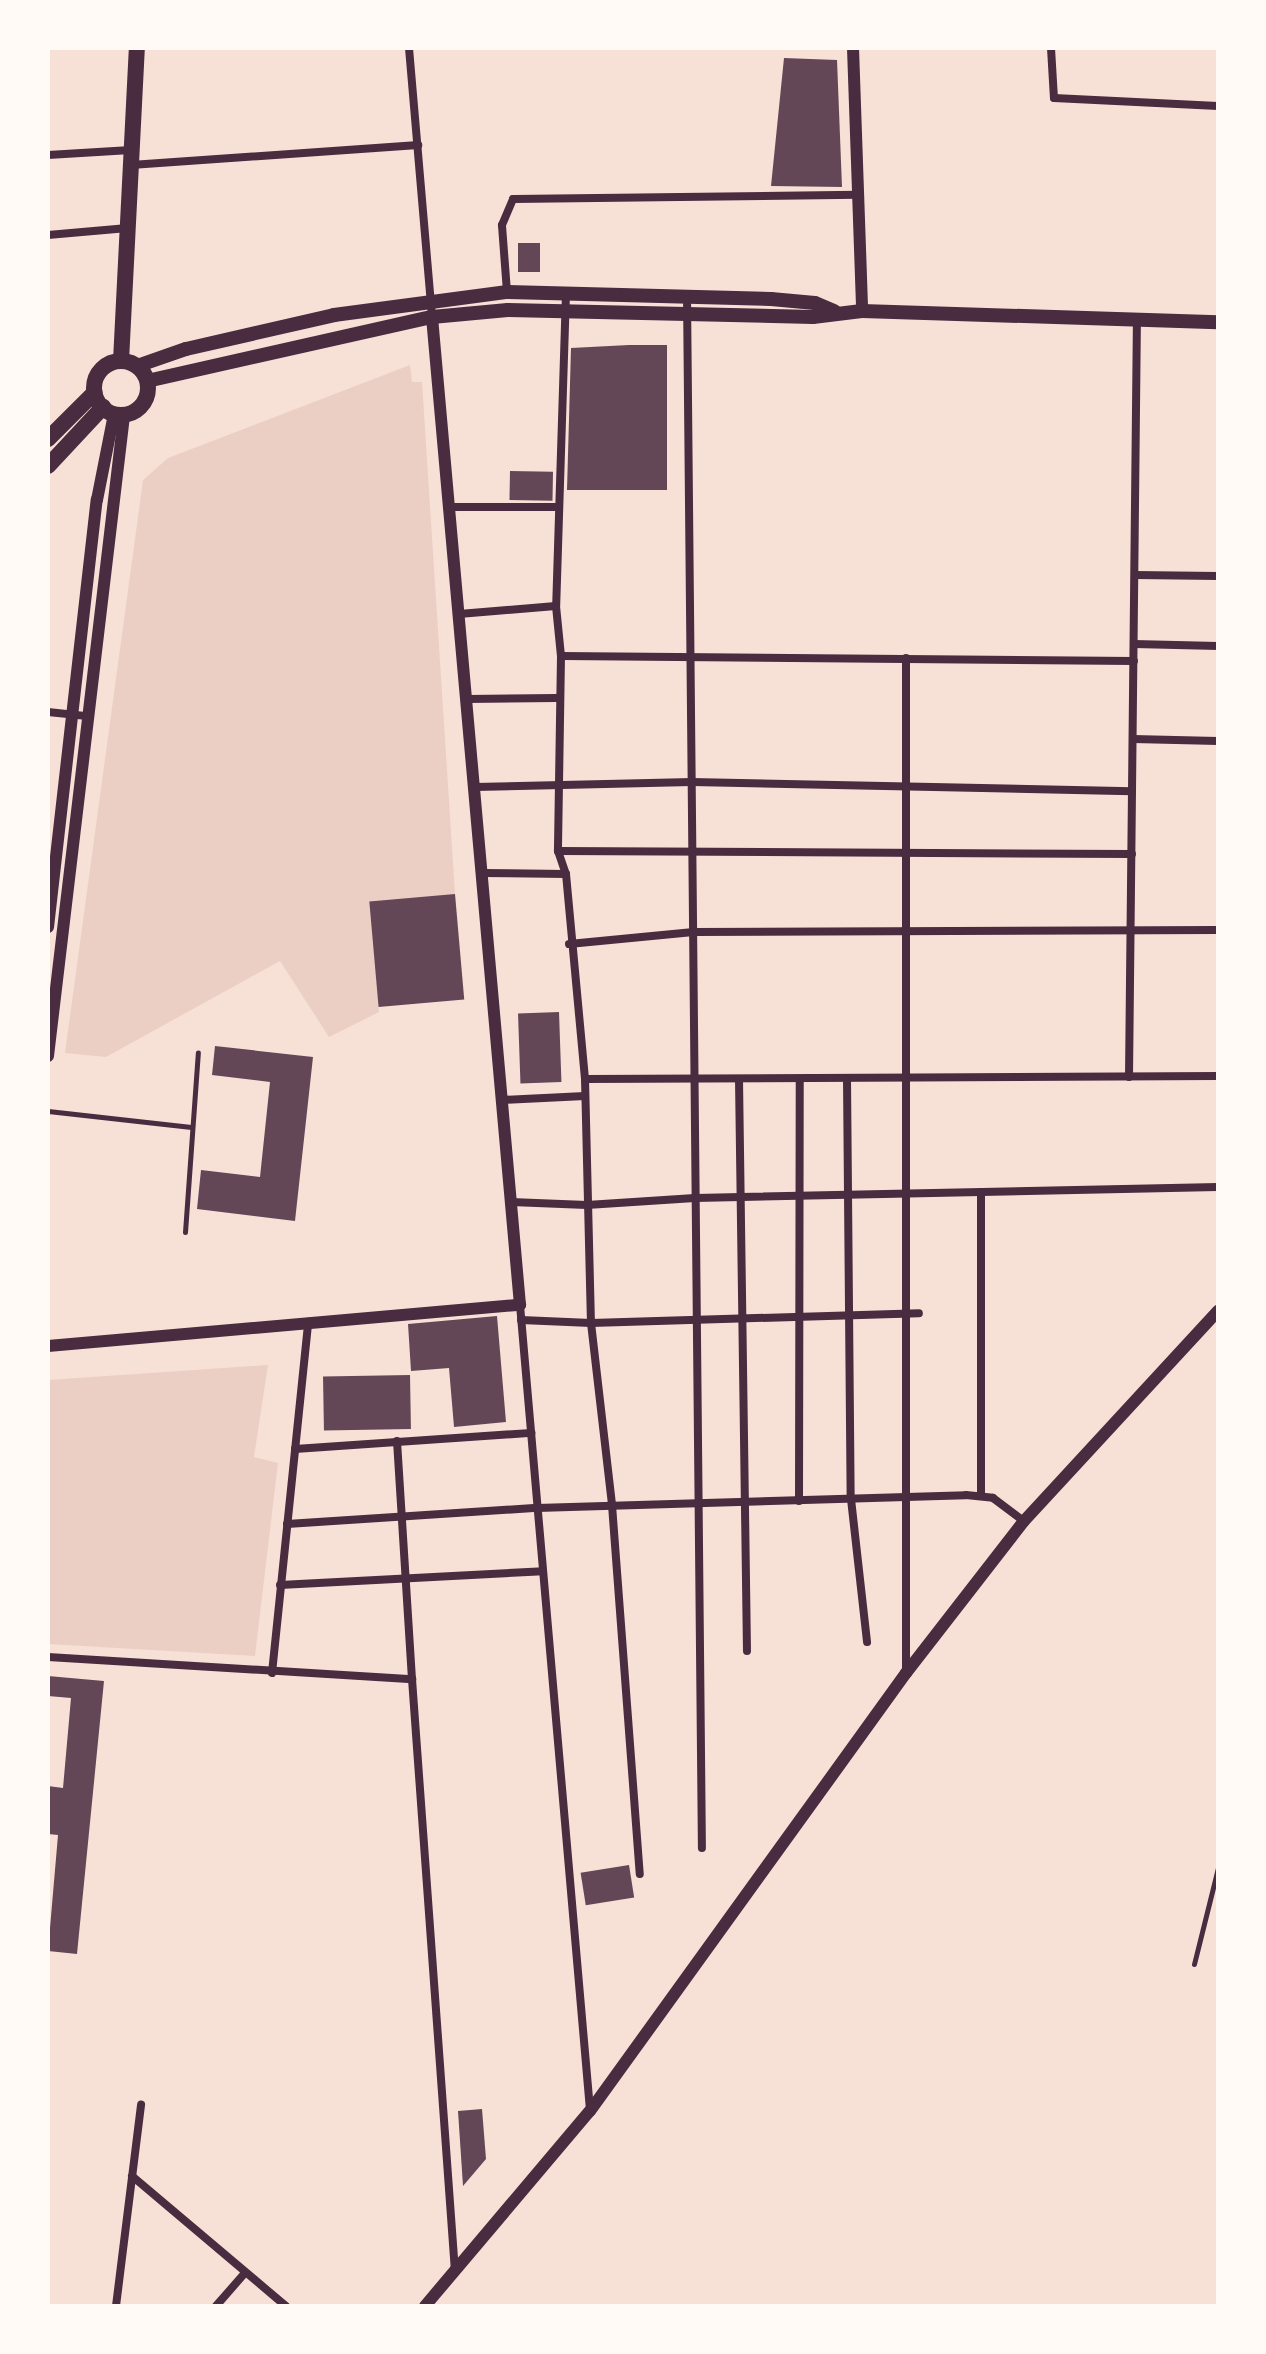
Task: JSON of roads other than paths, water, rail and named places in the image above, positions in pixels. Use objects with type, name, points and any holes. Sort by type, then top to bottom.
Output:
[{"type":"main road","points":[[48,439],[109,407],[146,400],[147,381],[129,363],[128,228],[137,48]]},
{"type":"main road","points":[[109,407],[100,372],[200,345],[431,299],[507,292],[687,295],[815,303],[834,311]]},
{"type":"main road","points":[[147,381],[432,317],[567,311],[813,317],[834,311],[862,311],[1218,322]]},
{"type":"main road","points":[[48,466],[109,407]]},
{"type":"street","points":[[409,48],[590,2111]]},
{"type":"street","points":[[853,48],[862,311]]},
{"type":"street","points":[[1051,48],[1054,98],[1218,106]]},
{"type":"street","points":[[48,155],[132,158],[418,145]]},
{"type":"street","points":[[507,292],[502,225],[513,199],[858,195]]},
{"type":"street","points":[[48,235],[128,228]]},
{"type":"street","points":[[566,293],[558,507],[556,606],[561,656],[555,787],[558,851],[566,874],[569,944],[585,1079],[591,1323],[612,1505],[640,1874]]},
{"type":"street","points":[[687,295],[702,1848]]},
{"type":"street","points":[[1129,1077],[1137,319]]},
{"type":"street","points":[[48,1056],[71,714],[109,407]]},
{"type":"street","points":[[48,927],[64,851],[85,716],[109,407]]},
{"type":"street","points":[[450,507],[558,507]]},
{"type":"street","points":[[1135,575],[1218,576]]},
{"type":"street","points":[[459,614],[556,606]]},
{"type":"street","points":[[1134,644],[1218,646]]},
{"type":"street","points":[[561,656],[1134,661]]},
{"type":"street","points":[[906,658],[903,930],[906,1673]]},
{"type":"street","points":[[467,699],[557,698]]},
{"type":"street","points":[[48,712],[85,716]]},
{"type":"street","points":[[1133,739],[1218,741]]},
{"type":"street","points":[[475,787],[692,782],[1132,791]]},
{"type":"street","points":[[558,851],[905,850],[1132,854]]},
{"type":"street","points":[[482,873],[566,874]]},
{"type":"street","points":[[569,944],[693,932],[1218,930]]},
{"type":"street","points":[[585,1079],[905,1080],[1218,1076]]},
{"type":"street","points":[[739,1079],[747,1651]]},
{"type":"street","points":[[799,1501],[800,1079]]},
{"type":"street","points":[[847,1079],[851,1499],[867,1642]]},
{"type":"street","points":[[502,1100],[585,1096]]},
{"type":"street","points":[[511,1202],[587,1205],[695,1198],[1218,1187]]},
{"type":"street","points":[[981,1192],[981,1496]]},
{"type":"street","points":[[48,1346],[520,1305]]},
{"type":"street","points":[[425,2306],[590,2111],[906,1673],[1024,1521],[1218,1311]]},
{"type":"street","points":[[521,1320],[591,1323],[697,1316],[919,1313]]},
{"type":"street","points":[[272,1673],[308,1322]]},
{"type":"street","points":[[295,1449],[531,1433]]},
{"type":"street","points":[[397,1441],[455,2271]]},
{"type":"street","points":[[287,1524],[537,1508],[981,1496],[1004,1504],[1024,1521]]},
{"type":"street","points":[[280,1585],[543,1571]]},
{"type":"street","points":[[48,1657],[272,1673],[412,1679]]},
{"type":"street","points":[[116,2306],[141,2105]]},
{"type":"street","points":[[132,2176],[244,2274],[286,2306]]},
{"type":"street","points":[[216,2306],[244,2274]]},
{"type":"lane","points":[[185,1232],[198,1052]]},
{"type":"lane","points":[[48,1111],[191,1127]]},
{"type":"lane","points":[[1194,1964],[1218,1868]]}]
